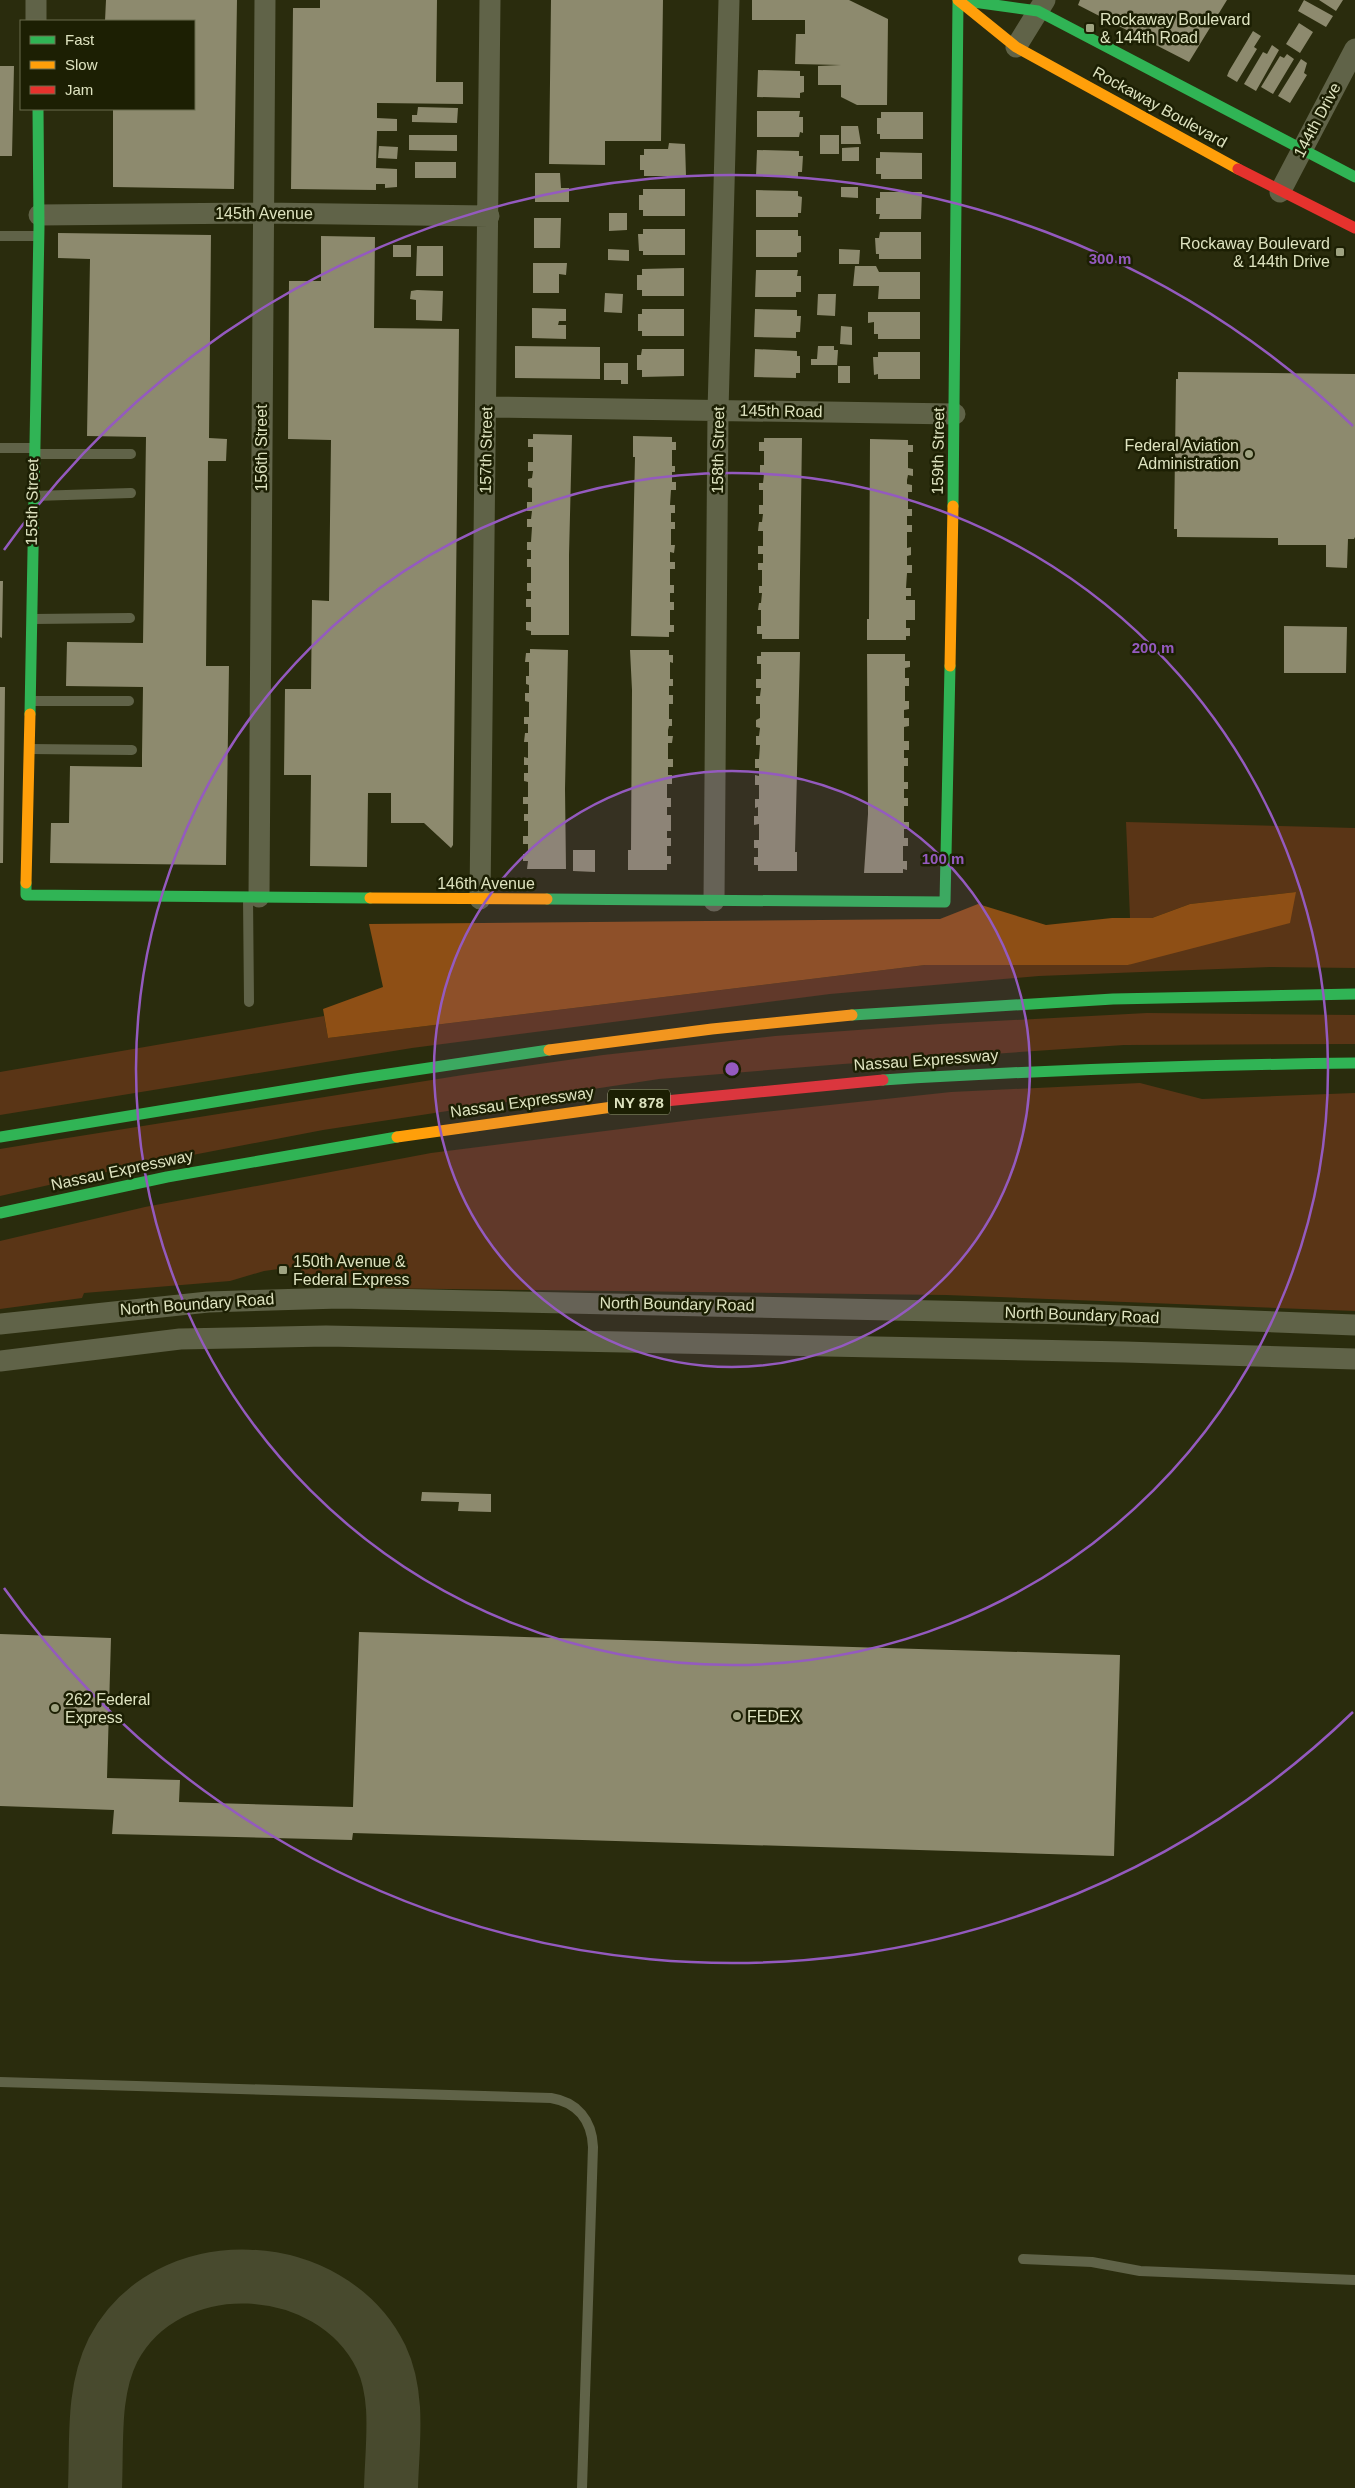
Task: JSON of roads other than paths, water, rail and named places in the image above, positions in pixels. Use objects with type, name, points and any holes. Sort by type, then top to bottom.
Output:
[{"type":"main road","name":"Rockaway Boulevard","points":[[958,0],[1041,6],[1355,177]]},
{"type":"main road","name":"Rockaway Boulevard","points":[[958,0],[1016,47],[1280,192],[1355,228]]},
{"type":"main road","name":"159th Street","points":[[945,902],[955,414],[958,0]]},
{"type":"main road","name":"155th Street","points":[[26,896],[28,701],[39,225],[38,110]]},
{"type":"main road","name":"146th Avenue","points":[[26,896],[945,902]]},
{"type":"main road","points":[[0,1137],[436,1066],[714,1028],[929,1009],[1076,1000],[1185,996],[1355,994]]},
{"type":"main road","name":"Nassau Expressway","points":[[0,1213],[203,1170],[346,1144],[560,1112],[703,1095],[848,1082],[1000,1072],[1213,1064],[1355,1063]]},
{"type":"street","points":[[36,0],[36,20]]},
{"type":"street","name":"156th Street","points":[[254,897],[265,0]]},
{"type":"street","name":"157th Street","points":[[480,899],[490,216],[490,0]]},
{"type":"street","name":"158th Street","points":[[714,901],[718,411],[729,0]]},
{"type":"street","points":[[1016,47],[1041,6]]},
{"type":"street","name":"144th Drive","points":[[1280,192],[1355,49]]},
{"type":"street","name":"145th Avenue","points":[[39,225],[262,213],[490,216]]},
{"type":"street","name":"145th Road","points":[[487,407],[955,414]]},
{"type":"street","name":"North Boundary Road","points":[[0,1324],[208,1302],[340,1298],[1070,1314],[1355,1325]]},
{"type":"street","points":[[0,1361],[180,1340],[289,1336],[1125,1352],[1355,1359]]},
{"type":"lane","points":[[0,236],[39,225]]},
{"type":"lane","points":[[0,448],[131,454]]},
{"type":"lane","points":[[33,496],[131,493]]},
{"type":"lane","points":[[30,619],[130,618]]},
{"type":"lane","points":[[28,701],[129,701]]},
{"type":"lane","points":[[28,749],[132,750]]},
{"type":"lane","points":[[249,1002],[254,897]]},
{"type":"lane","points":[[0,2082],[541,2097],[568,2103],[582,2114],[591,2129],[592,2138],[582,2488]]},
{"type":"lane","points":[[1023,2259],[1092,2262],[1140,2271],[1355,2280]]},
{"type":"place","name":"Rockaway Boulevard & 144th Road","points":[[1090,28]]},
{"type":"place","name":"Rockaway Boulevard & 144th Drive","points":[[1340,252]]},
{"type":"place","name":"Federal Aviation Administration","points":[[1249,454]]},
{"type":"place","name":"150th Avenue & Federal Express","points":[[283,1270]]},
{"type":"place","name":"262 Federal Express","points":[[55,1708]]},
{"type":"place","name":"FEDEX","points":[[737,1716]]}]
